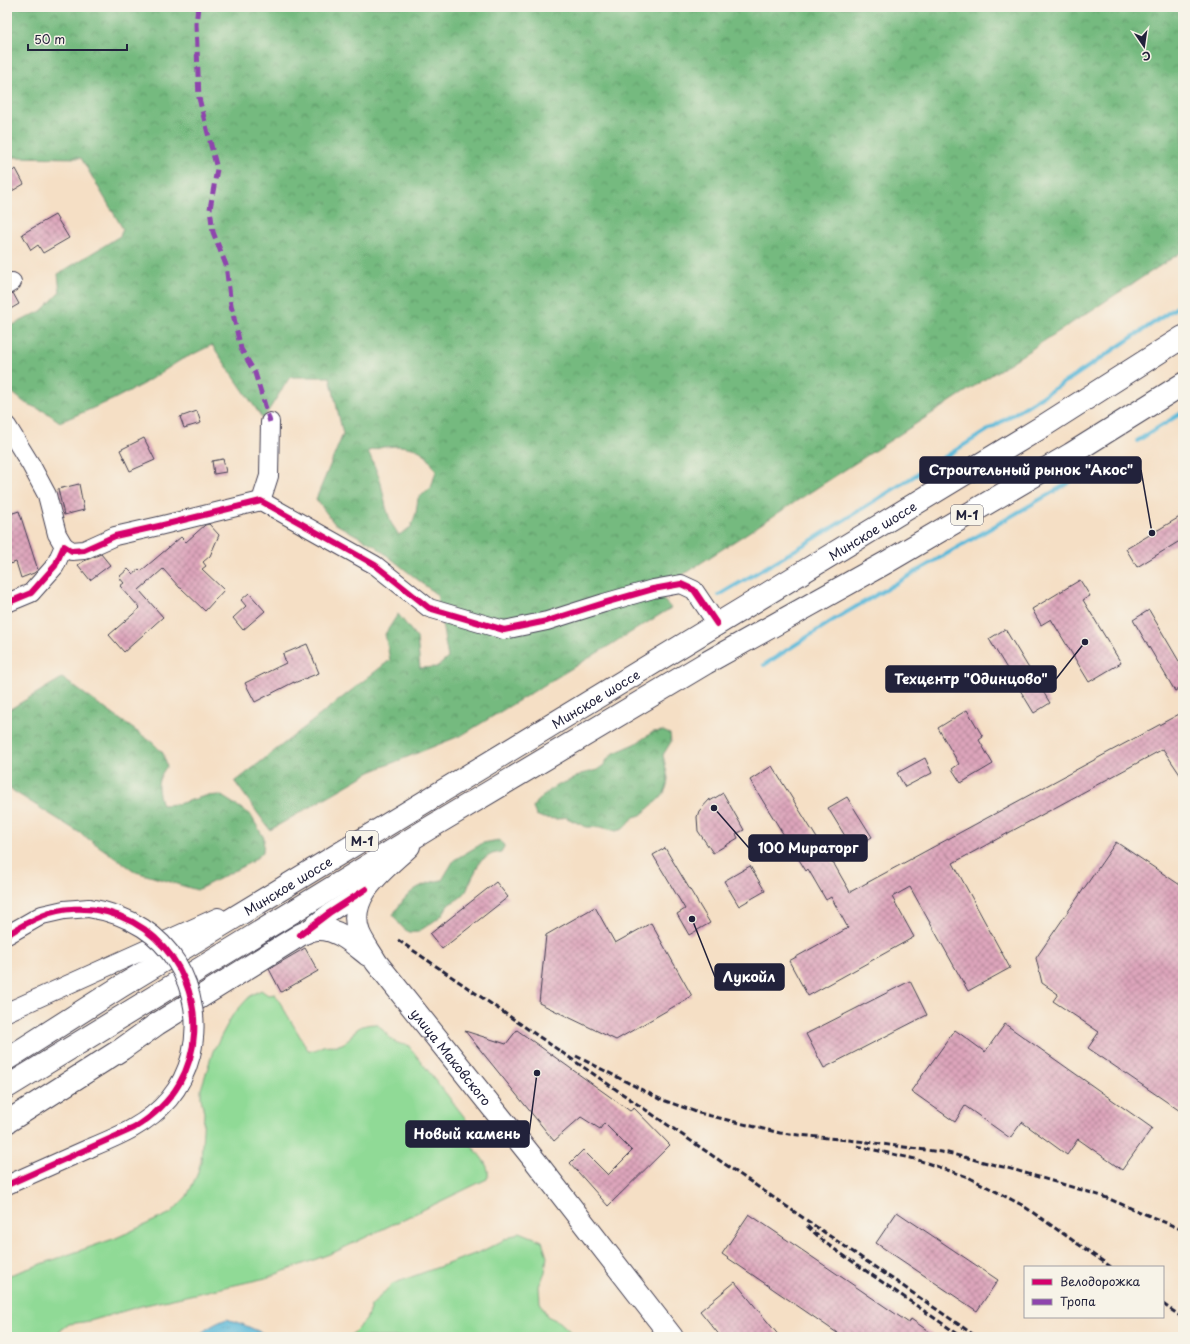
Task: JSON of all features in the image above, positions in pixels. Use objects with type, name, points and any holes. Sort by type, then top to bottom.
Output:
[{"type":"main road","name":"Минское шоссе","points":[[7,1059],[120,987],[1039,429],[1183,337]]},
{"type":"main road","name":"Минское шоссе","points":[[7,1087],[424,831],[706,663],[887,562],[1071,454],[1183,384]]},
{"type":"main road","name":"улица Маковского","points":[[424,831],[366,889],[358,904],[355,918],[359,934],[376,962],[536,1162],[672,1337]]},
{"type":"main road","points":[[7,1122],[122,1049],[173,1014],[300,935],[319,929],[332,932],[348,940],[376,962]]},
{"type":"street","points":[[260,500],[269,476],[270,422]]},
{"type":"street","points":[[7,426],[31,465],[47,495],[57,534],[64,546],[72,551],[84,550],[115,536],[260,500],[375,565],[429,608],[504,630],[547,621],[653,589],[681,584],[694,590],[717,624]]},
{"type":"street","points":[[7,603],[31,592],[56,566],[64,546]]},
{"type":"street","points":[[7,1012],[190,931],[311,872]]},
{"type":"street","points":[[300,935],[329,912],[366,889]]},
{"type":"street","points":[[7,935],[42,915],[64,910],[89,908],[115,914],[129,920],[150,933],[167,949],[179,967],[190,991],[194,1007],[195,1023],[190,1060],[179,1084],[160,1109],[138,1125],[111,1139],[7,1185]]},
{"type":"green space","points":[[7,7],[1183,7],[1183,251],[656,592],[671,608],[462,735],[370,772],[270,830],[235,782],[390,660],[385,634],[398,614],[417,638],[420,668],[437,667],[448,658],[437,595],[374,545],[334,523],[316,499],[343,434],[330,377],[290,377],[263,419],[212,345],[179,361],[143,384],[112,400],[60,422],[46,412],[25,403],[7,388],[7,328],[41,311],[60,292],[58,274],[120,236],[123,229],[81,158],[7,157]],"holes":[[[399,446],[413,448],[422,452],[429,459],[436,471],[431,488],[418,498],[416,513],[411,527],[399,535],[391,523],[380,479],[368,451],[383,447]]]},
{"type":"green space","points":[[62,678],[153,743],[163,753],[167,766],[158,784],[162,805],[178,804],[205,796],[220,795],[250,814],[264,838],[263,852],[253,861],[197,890],[136,872],[80,833],[7,787],[7,711]]},
{"type":"green space","points":[[663,731],[670,734],[671,742],[663,755],[668,778],[667,786],[660,798],[641,815],[634,817],[623,829],[616,831],[601,827],[586,827],[565,817],[558,819],[543,818],[536,815],[533,808],[536,802],[554,787],[581,774],[597,770],[604,765],[608,758],[614,753],[635,744],[653,732]]},
{"type":"green space","points":[[499,840],[505,845],[501,852],[492,854],[480,861],[463,895],[450,904],[442,915],[417,932],[409,932],[400,925],[393,915],[412,891],[426,884],[442,880],[454,860],[483,843]]},
{"type":"green space","points":[[261,990],[268,995],[275,994],[308,1050],[315,1050],[326,1045],[344,1043],[359,1028],[365,1025],[374,1024],[377,1024],[394,1041],[403,1045],[408,1045],[466,1119],[466,1135],[487,1168],[487,1179],[335,1252],[266,1278],[141,1306],[90,1321],[69,1324],[52,1337],[7,1337],[7,1276],[116,1238],[171,1213],[187,1196],[197,1175],[201,1161],[204,1113],[201,1089],[213,1051],[232,1016],[249,997]]},
{"type":"green space","points":[[520,1232],[542,1241],[547,1256],[545,1272],[539,1286],[540,1302],[547,1316],[560,1322],[576,1337],[349,1337],[366,1320],[371,1306],[392,1284],[480,1252]]},
{"type":"water","points":[[227,1319],[272,1337],[196,1337],[211,1326]]},
{"type":"building","points":[[16,169],[24,184],[7,194],[7,174]]},
{"type":"building","points":[[55,215],[69,238],[43,253],[38,245],[31,250],[22,234]]},
{"type":"building","points":[[13,293],[19,304],[7,311],[7,295]]},
{"type":"building","points":[[197,411],[201,423],[184,428],[180,417]]},
{"type":"building","points":[[144,438],[155,460],[130,471],[120,450]]},
{"type":"building","points":[[223,459],[226,472],[214,474],[212,461]]},
{"type":"building","points":[[79,484],[84,510],[64,515],[58,489]]},
{"type":"building","points":[[19,511],[38,570],[21,578],[16,562],[7,565],[7,515]]},
{"type":"building","points":[[1183,515],[1183,539],[1137,567],[1126,549]]},
{"type":"building","points":[[209,524],[219,535],[210,556],[203,562],[206,566],[202,569],[224,590],[205,611],[180,588],[163,569],[139,590],[163,617],[124,652],[109,635],[140,608],[120,586],[124,583],[119,577],[128,569],[133,574],[139,569],[141,571],[181,537],[186,542],[205,525]]},
{"type":"building","points":[[101,554],[110,565],[90,580],[78,565]]},
{"type":"building","points":[[1080,580],[1090,596],[1083,600],[1121,663],[1089,682],[1051,619],[1041,625],[1032,609]]},
{"type":"building","points":[[249,593],[265,611],[243,630],[233,618],[246,606],[241,600]]},
{"type":"building","points":[[1149,610],[1183,668],[1183,686],[1175,691],[1133,620]]},
{"type":"building","points":[[1005,629],[1050,703],[1034,713],[989,639]]},
{"type":"building","points":[[307,644],[319,673],[294,682],[255,702],[245,683],[286,663],[283,654]]},
{"type":"building","points":[[967,710],[983,737],[979,740],[993,764],[961,783],[952,769],[959,764],[938,728]]},
{"type":"building","points":[[1183,712],[1183,779],[1163,749],[953,863],[1010,968],[968,991],[910,887],[892,897],[914,937],[808,996],[789,961],[848,928],[831,897],[826,900],[808,869],[806,871],[750,780],[772,766],[850,892]]},
{"type":"building","points":[[925,758],[932,773],[905,787],[897,773]]},
{"type":"building","points":[[723,793],[744,830],[736,834],[738,838],[713,853],[698,831],[697,817],[699,811],[710,799],[710,801]]},
{"type":"building","points":[[847,797],[872,837],[853,849],[828,808]]},
{"type":"building","points":[[1116,842],[1183,887],[1183,1113],[1088,1048],[1099,1032],[1053,1001],[1058,994],[1042,983],[1036,958]]},
{"type":"building","points":[[665,848],[710,923],[689,935],[677,914],[685,909],[653,855]]},
{"type":"building","points":[[750,866],[765,891],[739,906],[724,881]]},
{"type":"building","points":[[496,882],[508,897],[442,949],[430,934]]},
{"type":"building","points":[[595,907],[615,943],[651,923],[692,996],[616,1040],[539,1003],[546,935]]},
{"type":"building","points":[[305,948],[318,971],[281,992],[269,969]]},
{"type":"building","points":[[910,981],[927,1015],[824,1068],[806,1034]]},
{"type":"building","points":[[1005,1024],[1152,1128],[1122,1170],[1078,1139],[1067,1155],[1022,1122],[1010,1138],[965,1106],[955,1122],[911,1091],[955,1030],[985,1052]]},
{"type":"building","points":[[517,1030],[630,1111],[634,1108],[670,1145],[608,1206],[570,1163],[583,1150],[608,1175],[632,1151],[604,1123],[600,1129],[581,1117],[554,1141],[465,1031],[506,1044]]},
{"type":"building","points":[[897,1212],[998,1280],[977,1311],[876,1243]]},
{"type":"building","points":[[749,1214],[909,1323],[911,1319],[937,1337],[843,1337],[722,1254]]},
{"type":"building","points":[[735,1282],[780,1337],[721,1337],[700,1311]]},
{"type":"waterway","points":[[719,595],[812,540],[1073,377],[1183,303]]},
{"type":"waterway","points":[[1137,441],[1183,412]]},
{"type":"waterway","points":[[764,665],[835,619],[1070,482]]},
{"type":"railway","points":[[398,940],[977,1337]]},
{"type":"railway","points":[[576,1056],[660,1099],[699,1113],[780,1133],[867,1142],[948,1153],[1015,1170],[1102,1196],[1183,1230]]},
{"type":"railway","points":[[857,1146],[915,1159],[968,1177],[1022,1205],[1110,1266]]},
{"type":"railway","points":[[807,1226],[827,1244],[962,1337]]},
{"type":"railway","points":[[1164,1305],[1183,1318]]},
{"type":"marked path","points":[[198,7],[196,24],[199,98],[217,169],[210,209],[213,232],[226,265],[231,305],[241,349],[255,373],[270,422]]},
{"type":"cycle path","points":[[7,603],[31,593],[55,566],[64,546],[72,551],[84,550],[115,536],[261,501],[375,565],[429,608],[504,630],[547,621],[653,589],[681,584],[694,590],[717,624]]},
{"type":"cycle path","points":[[300,935],[329,913],[366,889]]},
{"type":"cycle path","points":[[7,935],[37,918],[66,909],[99,910],[133,922],[155,938],[172,958],[185,981],[192,1006],[194,1032],[190,1059],[179,1084],[165,1103],[147,1119],[134,1128],[7,1185]]},
{"type":"place","name":"Строительный рынок \"Акос\"","points":[[1152,533]]},
{"type":"place","name":"Техцентр \"Одинцово\"","points":[[1085,642]]},
{"type":"place","name":"100 Мираторг","points":[[714,808]]},
{"type":"place","name":"Лукойл","points":[[692,919]]},
{"type":"place","name":"Новый камень","points":[[537,1073]]}]
